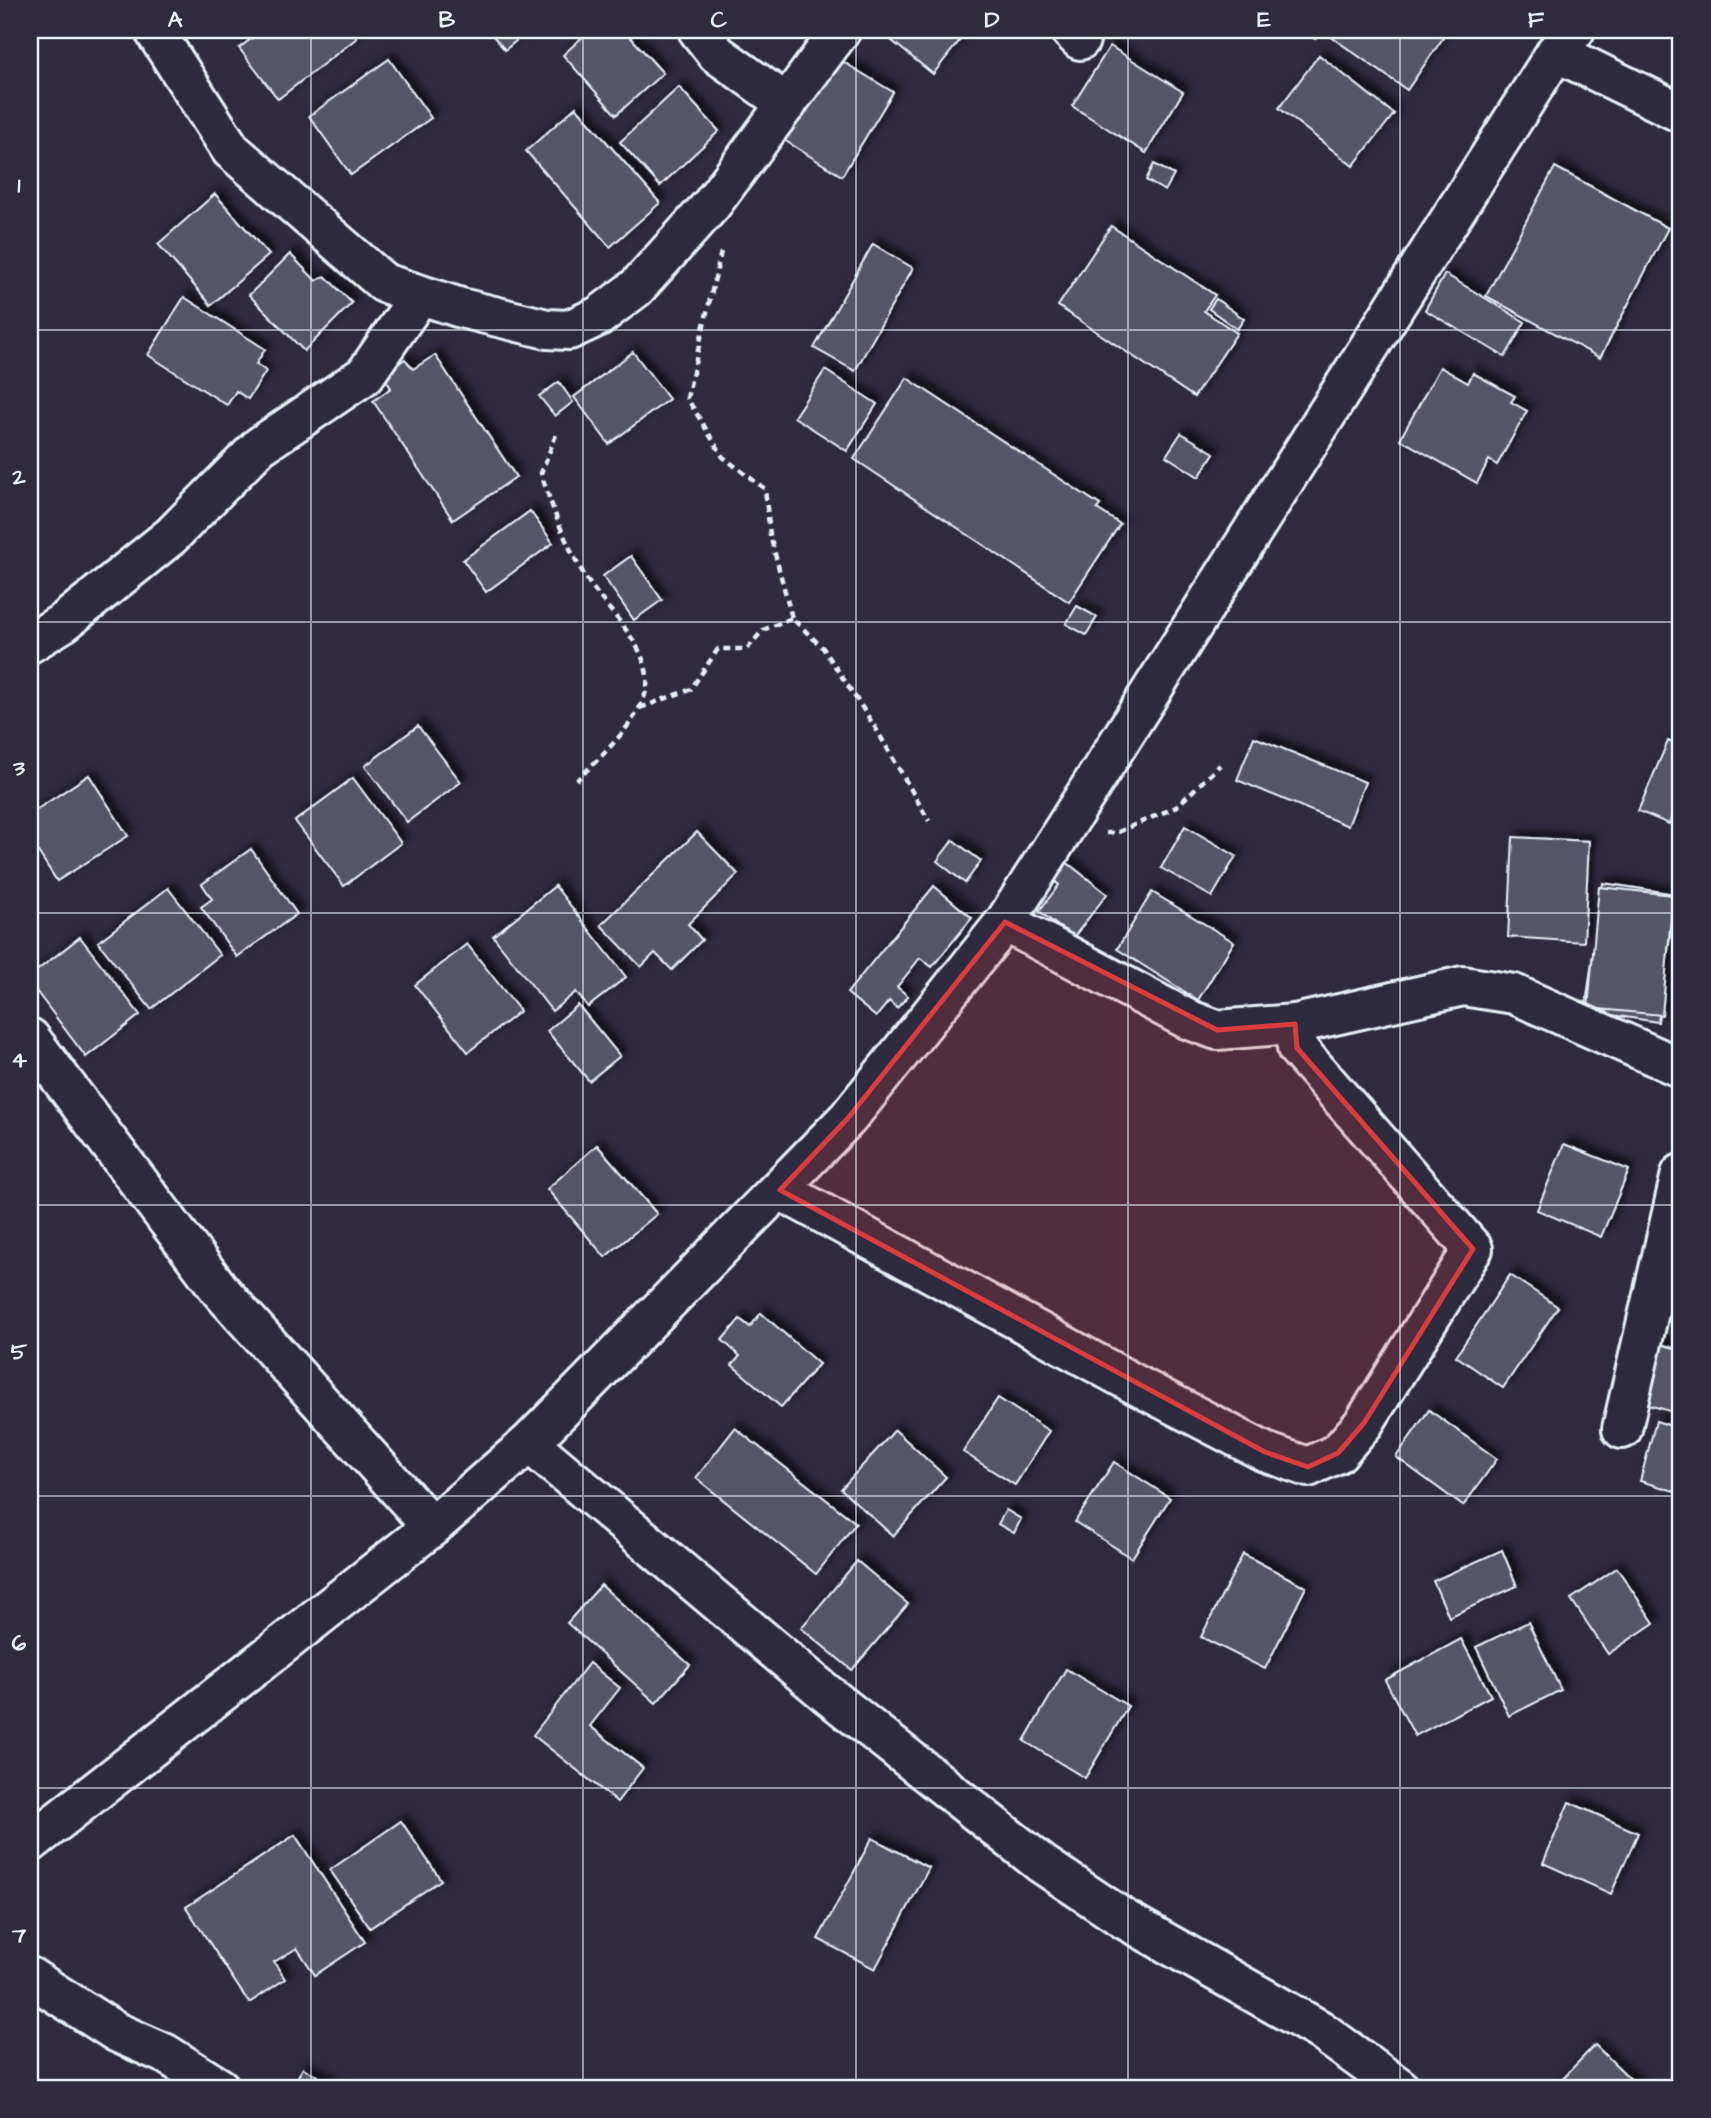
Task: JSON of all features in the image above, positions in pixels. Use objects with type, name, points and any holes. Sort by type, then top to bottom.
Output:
[{"type":"street","points":[[154,30],[231,150],[384,283],[547,329],[569,330],[599,316],[636,288],[712,204],[841,30]]},
{"type":"street","points":[[698,30],[717,54],[787,104]]},
{"type":"street","points":[[30,1843],[432,1527],[529,1443],[848,1118],[1004,922],[1565,41],[1681,113]]},
{"type":"street","points":[[30,643],[64,622],[171,536],[260,446],[365,375],[420,295]]},
{"type":"street","points":[[1004,922],[1187,1019],[1216,1030],[1295,1024],[1463,986],[1514,994],[1681,1068]]},
{"type":"street","points":[[780,1190],[1161,1398],[1265,1452],[1308,1466],[1338,1453],[1364,1423],[1473,1249],[1297,1048],[1295,1024]]},
{"type":"street","points":[[30,1038],[220,1290],[432,1527]]},
{"type":"street","points":[[1622,1429],[1681,1174]]},
{"type":"street","points":[[529,1443],[827,1694],[1042,1864],[1124,1919],[1320,2030],[1400,2088]]},
{"type":"street","points":[[30,1977],[116,2032],[166,2054],[220,2088]]},
{"type":"path","points":[[712,204],[722,243],[714,294],[687,398],[723,457],[765,489],[770,535],[792,618],[823,648],[875,727],[929,821]]},
{"type":"path","points":[[556,435],[541,473],[559,529],[589,582],[635,644],[648,676],[640,708],[610,747],[578,780]]},
{"type":"path","points":[[640,708],[691,689],[718,649],[747,649],[763,629],[792,618]]},
{"type":"path","points":[[1063,833],[1116,834],[1176,807],[1220,765]]},
{"type":"highlighted area","points":[[1005,922],[1217,1030],[1295,1024],[1297,1048],[1473,1249],[1364,1423],[1338,1453],[1308,1467],[1265,1452],[1138,1386],[780,1190],[848,1118]]},
{"type":"building","points":[[263,30],[350,30],[357,38],[278,99],[239,48]]},
{"type":"building","points":[[488,30],[529,30],[505,50]]},
{"type":"building","points":[[590,30],[624,30],[663,73],[616,115],[563,55]]},
{"type":"building","points":[[891,30],[968,30],[933,74],[886,36]]},
{"type":"building","points":[[1300,30],[1321,30],[1315,39]]},
{"type":"building","points":[[1335,30],[1431,30],[1443,38],[1407,90],[1330,36]]},
{"type":"building","points":[[1110,46],[1183,92],[1146,153],[1072,106]]},
{"type":"building","points":[[1319,55],[1394,114],[1353,166],[1279,108]]},
{"type":"building","points":[[835,57],[893,92],[842,176],[784,140]]},
{"type":"building","points":[[389,59],[431,118],[351,175],[309,116]]},
{"type":"building","points":[[679,87],[719,131],[660,186],[620,142]]},
{"type":"building","points":[[576,107],[660,203],[610,247],[526,151]]},
{"type":"building","points":[[1154,164],[1174,175],[1165,191],[1146,180]]},
{"type":"building","points":[[1555,167],[1668,228],[1600,358],[1486,296]]},
{"type":"building","points":[[215,194],[269,255],[211,305],[158,244]]},
{"type":"building","points":[[1111,226],[1215,295],[1204,311],[1237,333],[1194,397],[1058,306]]},
{"type":"building","points":[[873,244],[913,268],[855,371],[814,348]]},
{"type":"building","points":[[290,254],[316,281],[325,276],[352,303],[304,351],[249,295]]},
{"type":"building","points":[[1445,274],[1525,322],[1505,357],[1425,310]]},
{"type":"building","points":[[184,297],[265,349],[256,364],[266,371],[248,399],[236,391],[227,405],[148,355]]},
{"type":"building","points":[[1216,299],[1244,319],[1237,329],[1209,309]]},
{"type":"building","points":[[633,352],[669,399],[609,444],[574,397]]},
{"type":"building","points":[[435,355],[516,477],[453,520],[373,401],[391,388],[383,375],[405,359],[413,369]]},
{"type":"building","points":[[1440,367],[1468,383],[1473,373],[1515,396],[1511,402],[1527,411],[1497,465],[1489,460],[1477,483],[1400,439]]},
{"type":"building","points":[[825,370],[877,404],[847,451],[794,417]]},
{"type":"building","points":[[907,378],[1100,505],[1097,509],[1120,524],[1069,602],[854,459]]},
{"type":"building","points":[[559,382],[573,402],[555,416],[539,396]]},
{"type":"building","points":[[1181,433],[1214,453],[1199,477],[1166,456]]},
{"type":"building","points":[[530,511],[553,543],[486,592],[463,560]]},
{"type":"building","points":[[631,556],[662,600],[634,620],[603,576]]},
{"type":"building","points":[[1077,606],[1097,617],[1086,635],[1066,624]]},
{"type":"building","points":[[418,726],[461,782],[407,822],[365,766]]},
{"type":"building","points":[[1254,737],[1365,782],[1348,826],[1237,780]]},
{"type":"building","points":[[1668,741],[1681,747],[1681,811],[1675,808],[1669,824],[1638,811]]},
{"type":"building","points":[[89,775],[128,836],[57,881],[30,839],[30,814]]},
{"type":"building","points":[[353,778],[401,843],[344,886],[295,821]]},
{"type":"building","points":[[1185,826],[1236,856],[1212,897],[1161,868]]},
{"type":"building","points":[[697,832],[738,874],[688,924],[702,940],[672,970],[655,953],[641,967],[601,925]]},
{"type":"building","points":[[1513,837],[1589,841],[1584,942],[1508,937]]},
{"type":"building","points":[[953,840],[981,861],[965,883],[937,861]]},
{"type":"building","points":[[251,849],[297,914],[237,957],[201,907],[212,899],[202,884]]},
{"type":"building","points":[[1065,861],[1107,894],[1073,938],[1039,911],[1059,885],[1052,879]]},
{"type":"building","points":[[1603,883],[1676,894],[1658,1022],[1585,1011]]},
{"type":"building","points":[[555,886],[626,977],[588,1007],[576,992],[552,1011],[493,936]]},
{"type":"building","points":[[934,886],[972,918],[932,967],[920,958],[897,987],[908,996],[897,1008],[889,1001],[876,1017],[847,993]]},
{"type":"building","points":[[1599,887],[1673,895],[1662,1015],[1588,1008]]},
{"type":"building","points":[[168,888],[220,955],[151,1009],[98,942]]},
{"type":"building","points":[[1152,892],[1234,942],[1198,1000],[1117,949]]},
{"type":"building","points":[[80,937],[140,1015],[86,1057],[30,983],[30,976]]},
{"type":"building","points":[[467,944],[520,1011],[468,1052],[415,985]]},
{"type":"building","points":[[578,1005],[620,1056],[589,1081],[547,1031]]},
{"type":"building","points":[[1564,1144],[1629,1170],[1601,1237],[1537,1210]]},
{"type":"building","points":[[597,1145],[657,1214],[605,1257],[547,1189]]},
{"type":"building","points":[[1510,1275],[1558,1307],[1503,1388],[1456,1356]]},
{"type":"building","points":[[761,1313],[819,1364],[781,1407],[732,1365],[740,1356],[722,1340],[740,1319],[750,1327]]},
{"type":"building","points":[[1657,1343],[1681,1350],[1681,1414],[1641,1403]]},
{"type":"building","points":[[998,1398],[1049,1431],[1015,1485],[963,1452]]},
{"type":"building","points":[[1429,1410],[1497,1459],[1463,1506],[1396,1457]]},
{"type":"building","points":[[1656,1421],[1681,1429],[1681,1493],[1640,1481]]},
{"type":"building","points":[[735,1428],[856,1523],[816,1574],[696,1478]]},
{"type":"building","points":[[895,1430],[946,1477],[893,1536],[841,1489]]},
{"type":"building","points":[[1114,1462],[1170,1498],[1132,1558],[1075,1522]]},
{"type":"building","points":[[1006,1510],[1021,1519],[1014,1533],[998,1524]]},
{"type":"building","points":[[1502,1550],[1517,1586],[1449,1617],[1433,1581]]},
{"type":"building","points":[[1243,1554],[1306,1587],[1265,1669],[1201,1637]]},
{"type":"building","points":[[857,1561],[908,1604],[852,1670],[801,1628]]},
{"type":"building","points":[[1617,1568],[1654,1623],[1608,1654],[1571,1599]]},
{"type":"building","points":[[601,1585],[690,1665],[656,1703],[567,1623]]},
{"type":"building","points":[[1528,1622],[1561,1690],[1509,1716],[1476,1647]]},
{"type":"building","points":[[1461,1639],[1491,1696],[1415,1736],[1385,1680]]},
{"type":"building","points":[[589,1663],[620,1688],[590,1726],[643,1768],[617,1802],[533,1735]]},
{"type":"building","points":[[1066,1669],[1128,1706],[1085,1778],[1024,1741]]},
{"type":"building","points":[[1569,1802],[1638,1833],[1611,1894],[1543,1863]]},
{"type":"building","points":[[401,1821],[441,1880],[370,1928],[330,1870]]},
{"type":"building","points":[[295,1835],[365,1942],[315,1975],[297,1948],[274,1962],[285,1979],[249,2003],[186,1907]]},
{"type":"building","points":[[872,1838],[929,1868],[875,1969],[818,1939]]},
{"type":"building","points":[[1595,2045],[1640,2088],[1553,2088]]},
{"type":"building","points":[[303,2068],[339,2088],[291,2088]]}]
